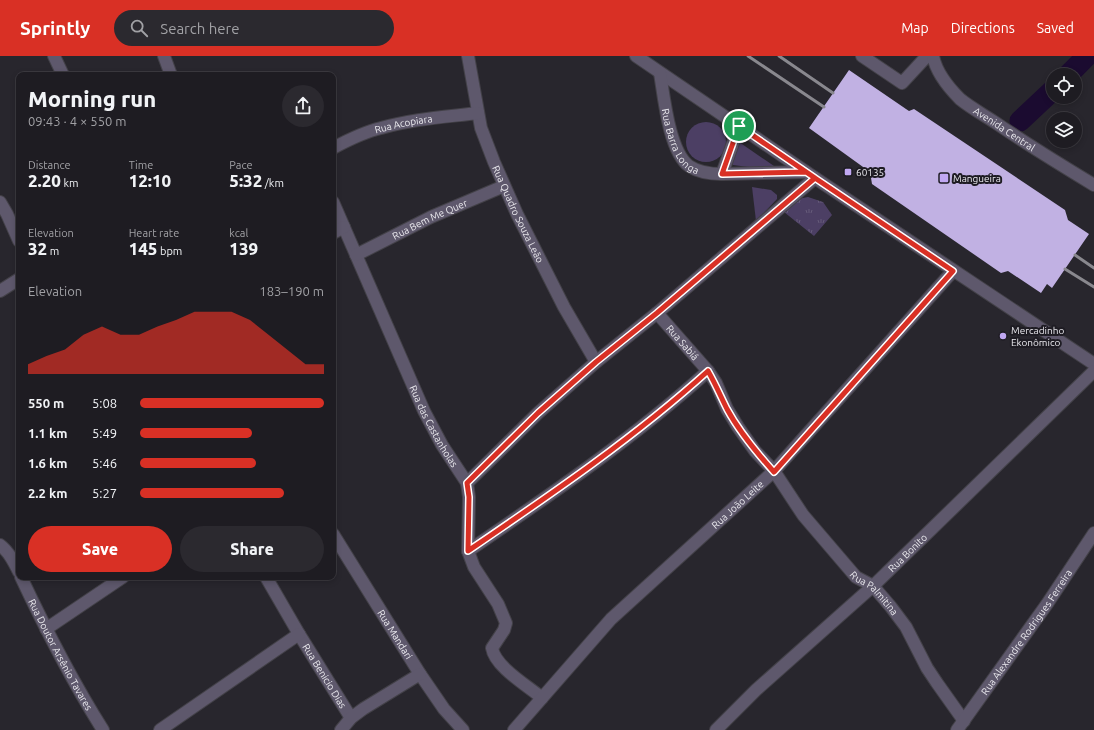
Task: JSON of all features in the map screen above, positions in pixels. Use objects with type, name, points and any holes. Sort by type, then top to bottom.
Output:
[{"type":"street","points":[[54,56],[62,72]]},
{"type":"street","points":[[164,56],[170,72]]},
{"type":"street","name":"Rua Quadro Souza Leão","points":[[468,56],[481,128],[504,186],[564,307],[596,362]]},
{"type":"street","points":[[636,56],[810,175],[1094,364]]},
{"type":"street","points":[[862,56],[902,83],[927,56]]},
{"type":"street","name":"Avenida Central","points":[[933,56],[934,63],[941,75],[961,100],[1010,133],[1094,185]]},
{"type":"street","name":"Rua Barra Longa","points":[[660,72],[672,140],[677,152],[684,162],[690,167],[709,173],[722,174],[810,175]]},
{"type":"street","name":"Rua Acopiara","points":[[336,146],[348,140],[380,128],[409,121],[478,113]]},
{"type":"street","points":[[722,174],[739,126]]},
{"type":"street","points":[[467,483],[538,413],[596,362],[657,313],[810,175]]},
{"type":"street","name":"Rua Bem Me Quer","points":[[356,256],[431,216],[504,186]]},
{"type":"street","points":[[0,202],[16,234]]},
{"type":"street","name":"Rua das Castanholas","points":[[336,209],[424,411],[442,445],[467,483],[469,497],[468,551],[474,567],[498,604],[506,623],[504,630],[492,648],[493,653],[500,665],[542,698]]},
{"type":"street","points":[[336,231],[344,227]]},
{"type":"street","name":"Rua João Leite","points":[[514,730],[611,619],[774,472],[953,271]]},
{"type":"street","points":[[0,291],[16,280]]},
{"type":"street","name":"Rua Sabiá","points":[[657,313],[708,371],[716,383],[727,409],[738,427],[755,451],[774,472]]},
{"type":"street","points":[[468,551],[552,493],[675,401],[708,371]]},
{"type":"street","name":"Rua Bonito","points":[[716,730],[756,690],[873,586],[1094,371]]},
{"type":"street","name":"Rua Palmitina","points":[[774,472],[803,515],[841,561],[856,577],[873,586],[906,627],[927,668],[961,725]]},
{"type":"street","name":"Rua Alexandre Rodrigues Ferreira","points":[[961,725],[1047,604],[1094,533]]},
{"type":"street","name":"Rua Mandari","points":[[336,539],[420,674],[444,709],[463,730]]},
{"type":"street","points":[[0,545],[6,550],[16,566]]},
{"type":"street","name":"Rua Doutor Arsênio Tavares","points":[[22,580],[46,629],[82,697],[103,730]]},
{"type":"street","points":[[46,629],[119,580]]},
{"type":"street","name":"Rua Benicio Dias","points":[[268,580],[351,718]]},
{"type":"street","points":[[160,730],[299,634]]},
{"type":"street","points":[[341,730],[351,718],[363,709],[420,674]]},
{"type":"green space","points":[[702,122],[710,122],[717,125],[723,131],[726,142],[723,153],[717,159],[710,162],[702,162],[695,159],[689,153],[686,146],[686,138],[689,131],[695,125]]},
{"type":"green space","points":[[739,142],[774,166],[775,169],[733,165],[732,163]]},
{"type":"green space","points":[[752,187],[771,190],[777,195],[777,199],[756,221]]},
{"type":"green space","points":[[808,197],[823,202],[832,215],[814,236],[784,212],[792,205],[793,200]]},
{"type":"building","name":"Mangueira","points":[[849,70],[909,111],[914,109],[1065,210],[1068,220],[1089,234],[1052,288],[1047,284],[1041,293],[1008,271],[1001,273],[872,184],[870,172],[809,128]]},
{"type":"waterway","points":[[1075,68],[1087,56]]},
{"type":"waterway","points":[[1020,121],[1046,97]]},
{"type":"railway","points":[[748,56],[824,107]]},
{"type":"railway","points":[[779,56],[833,93]]},
{"type":"railway","points":[[1075,255],[1094,268]]},
{"type":"railway","points":[[1065,269],[1094,287]]},
{"type":"place","name":"60135","points":[[848,172]]},
{"type":"place","name":"Mangueira","points":[[944,178]]},
{"type":"place","name":"Mercadinho Ekonômico","points":[[1003,336]]},
{"type":"route","points":[[739,126],[722,174],[806,172],[953,271],[774,472],[755,451],[738,427],[727,409],[716,383],[708,371],[675,401],[552,493],[468,551],[469,497],[467,483],[538,413],[596,362],[657,313],[815,178],[739,126]]}]
